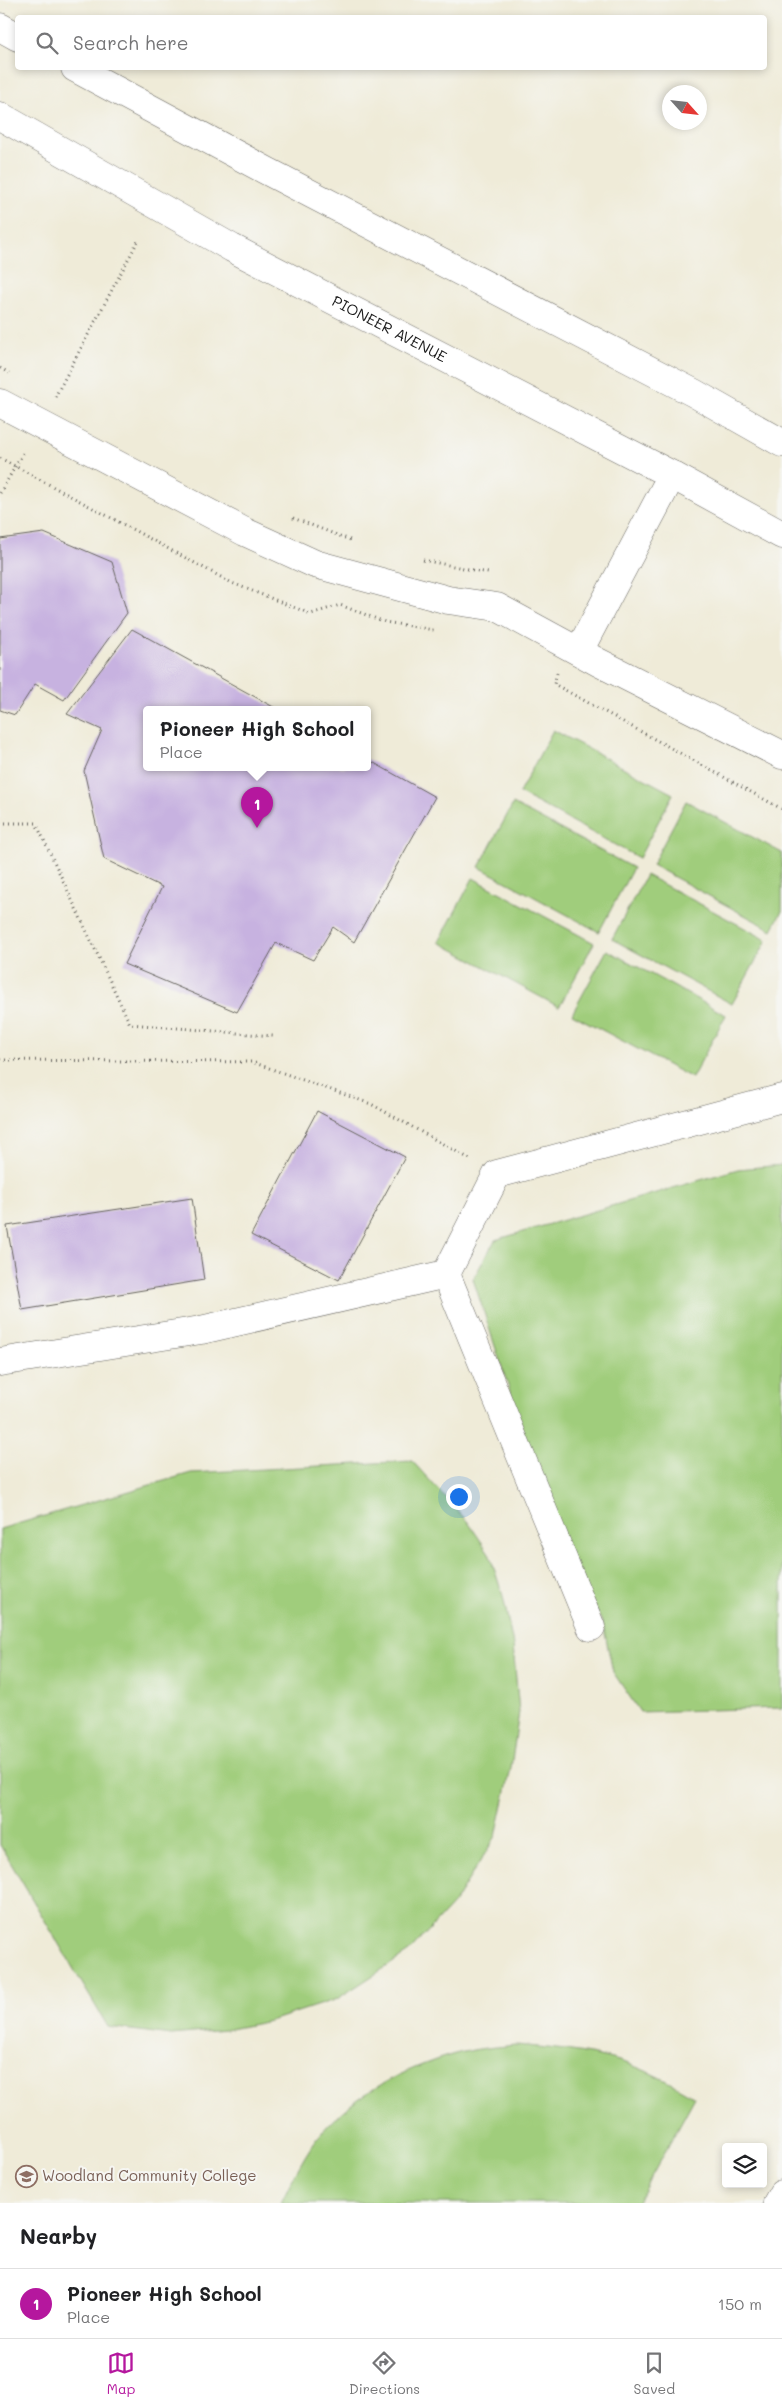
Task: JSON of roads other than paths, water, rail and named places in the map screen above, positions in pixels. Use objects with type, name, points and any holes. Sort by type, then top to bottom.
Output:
[{"type":"street","points":[[0,27],[15,34]]},
{"type":"street","points":[[79,70],[267,171],[686,388],[782,443]]},
{"type":"street","name":"PIONEER AVENUE","points":[[0,116],[232,248],[672,475],[782,535]]},
{"type":"street","points":[[0,403],[245,532],[315,564],[448,600],[497,607],[782,754]]},
{"type":"street","points":[[580,651],[672,475]]},
{"type":"street","points":[[591,1627],[446,1274],[497,1174],[782,1098]]},
{"type":"street","points":[[0,1362],[201,1330],[446,1274]]},
{"type":"street","points":[[778,2203],[782,2194]]},
{"type":"place","name":"Pioneer High School","points":[[257,828]]},
{"type":"place","name":"Woodland Community College","points":[[26,2176]]}]
